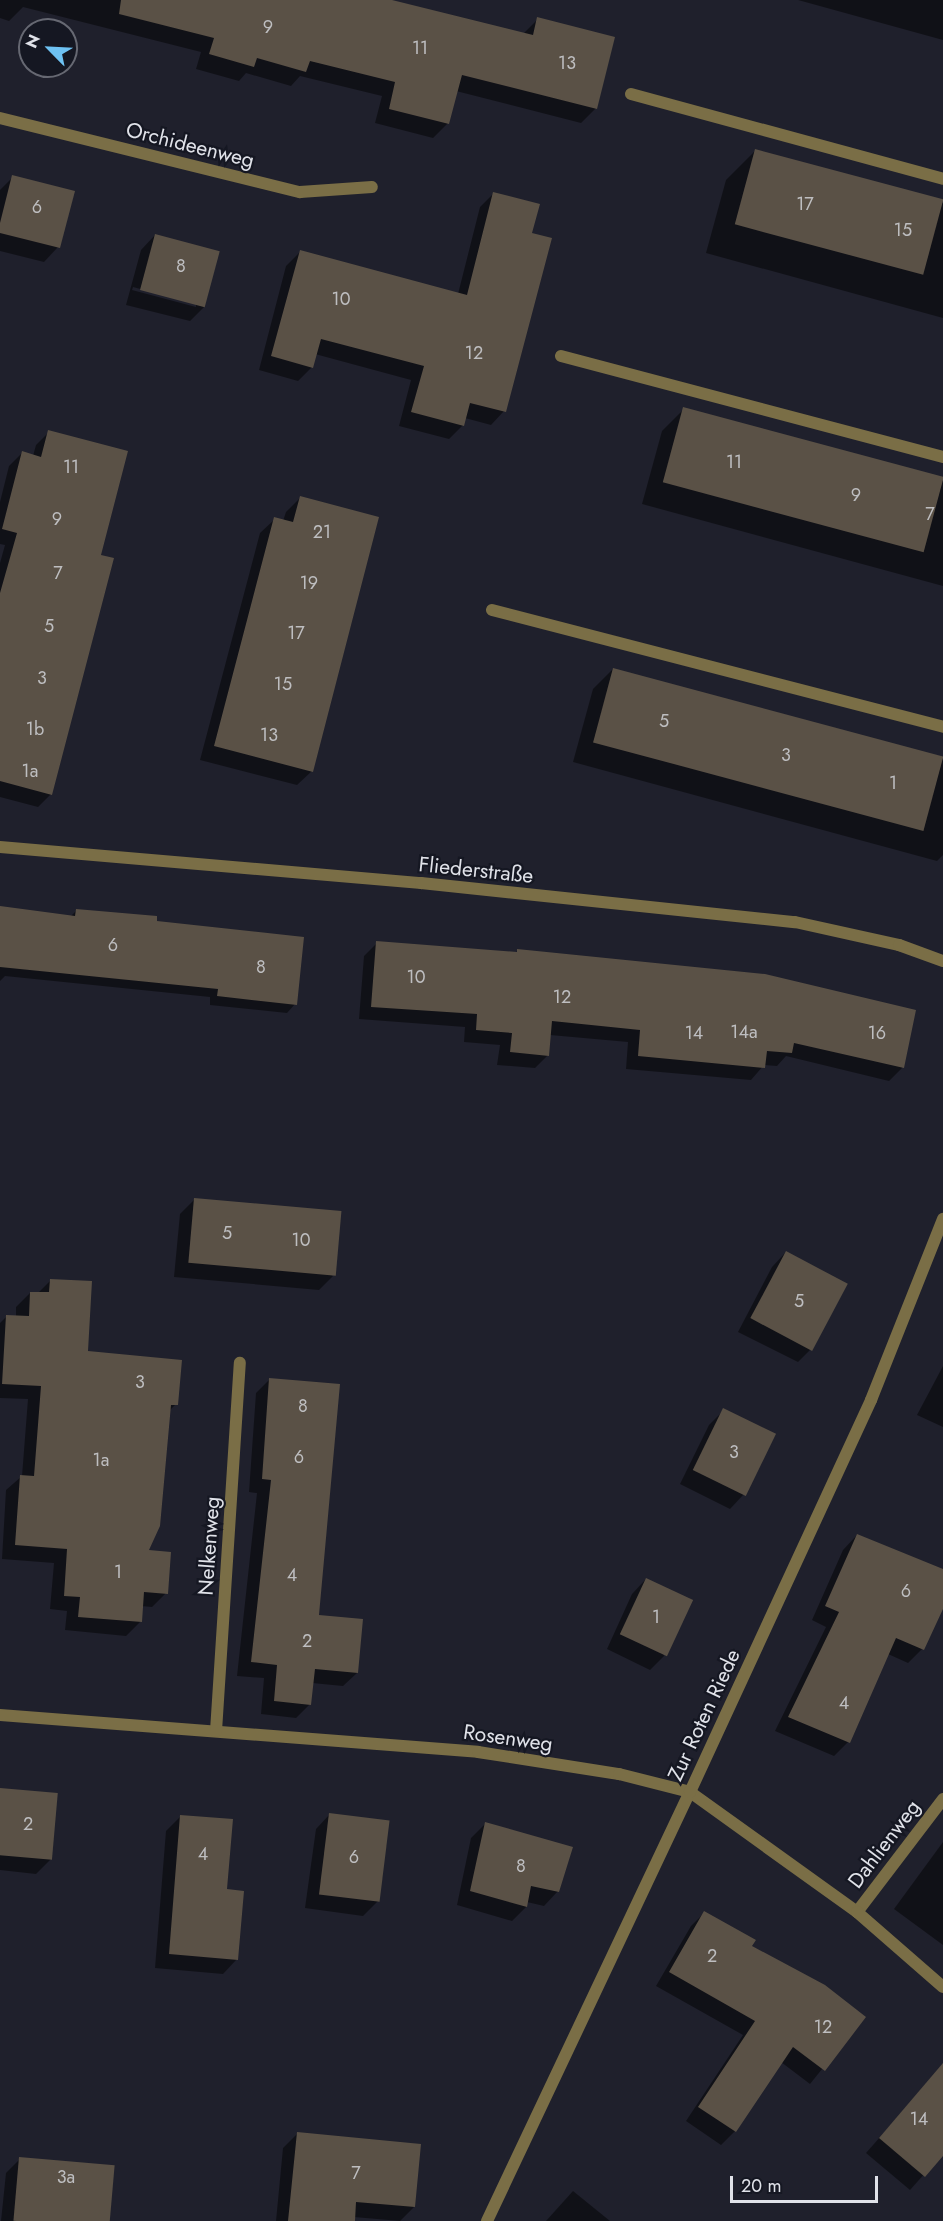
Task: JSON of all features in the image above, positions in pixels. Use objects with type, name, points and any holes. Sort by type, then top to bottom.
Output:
[{"type":"street","points":[[631,94],[943,179]]},
{"type":"street","name":"Orchideenweg","points":[[0,118],[300,192],[372,187]]},
{"type":"street","points":[[561,356],[943,457]]},
{"type":"street","points":[[492,610],[943,727]]},
{"type":"street","name":"Fliederstraße","points":[[0,847],[421,883],[795,922],[899,945],[943,961]]},
{"type":"street","name":"Zur Roten Riede","points":[[487,2221],[690,1792],[871,1400],[943,1219]]},
{"type":"street","name":"Nelkenweg","points":[[216,1731],[240,1363]]},
{"type":"street","name":"Rosenweg","points":[[0,1715],[478,1752],[618,1774],[690,1792],[857,1912],[943,1987]]},
{"type":"street","name":"Dahlienweg","points":[[857,1912],[943,1799]]},
{"type":"building","points":[[121,0],[392,0],[533,35],[537,17],[615,37],[597,109],[462,75],[449,124],[389,109],[395,82],[310,61],[306,72],[257,58],[254,67],[209,54],[214,38],[119,14]]},
{"type":"building","points":[[755,149],[943,199],[923,275],[735,224]]},
{"type":"building","points":[[12,175],[75,191],[60,248],[0,233],[0,223]]},
{"type":"building","points":[[493,192],[540,204],[532,233],[552,238],[506,412],[470,403],[464,426],[411,412],[424,366],[321,339],[313,368],[271,356],[300,250],[467,295]]},
{"type":"building","points":[[155,234],[220,251],[205,307],[140,290]]},
{"type":"building","points":[[683,407],[943,477],[924,552],[663,482]]},
{"type":"building","points":[[48,430],[128,451],[101,555],[114,558],[52,795],[0,781],[0,593],[17,533],[2,529],[22,451],[41,457]]},
{"type":"building","points":[[300,496],[379,517],[313,772],[214,746],[274,517],[293,522]]},
{"type":"building","points":[[613,668],[943,756],[923,831],[593,742]]},
{"type":"building","points":[[0,906],[75,916],[76,909],[157,916],[157,921],[304,937],[297,1005],[217,996],[218,989],[0,967]]},
{"type":"building","points":[[376,941],[517,952],[517,949],[765,974],[916,1010],[904,1068],[794,1043],[792,1053],[767,1051],[765,1068],[638,1056],[640,1030],[552,1021],[549,1056],[510,1052],[512,1033],[476,1030],[477,1014],[371,1007]]},
{"type":"building","points":[[194,1198],[341,1211],[336,1276],[188,1263]]},
{"type":"building","points":[[786,1251],[848,1284],[812,1351],[750,1318]]},
{"type":"building","points":[[50,1279],[92,1281],[88,1351],[182,1360],[178,1405],[171,1405],[160,1526],[149,1550],[171,1552],[168,1594],[144,1592],[142,1622],[78,1617],[80,1597],[64,1596],[67,1549],[15,1545],[20,1475],[34,1476],[41,1386],[2,1384],[6,1315],[29,1316],[30,1292],[49,1292]]},
{"type":"building","points":[[269,1378],[340,1384],[319,1615],[363,1619],[358,1673],[315,1669],[311,1705],[274,1701],[277,1665],[251,1662],[271,1480],[262,1479]]},
{"type":"building","points":[[723,1408],[776,1434],[746,1496],[693,1470]]},
{"type":"building","points":[[857,1534],[943,1569],[943,1609],[924,1650],[896,1638],[850,1743],[788,1717],[839,1612],[825,1606]]},
{"type":"building","points":[[646,1578],[693,1600],[667,1656],[620,1634]]},
{"type":"building","points":[[0,1788],[58,1793],[52,1860],[0,1855]]},
{"type":"building","points":[[329,1813],[390,1820],[380,1902],[319,1894]]},
{"type":"building","points":[[180,1815],[233,1819],[227,1889],[244,1891],[238,1960],[169,1954]]},
{"type":"building","points":[[485,1822],[573,1847],[559,1892],[531,1886],[527,1907],[470,1891]]},
{"type":"building","points":[[704,1911],[756,1940],[752,1946],[825,1985],[866,2017],[825,2071],[793,2047],[736,2132],[698,2107],[755,2021],[669,1972]]},
{"type":"building","points":[[943,2063],[943,2156],[925,2177],[879,2138]]},
{"type":"building","points":[[297,2132],[421,2144],[415,2207],[356,2202],[355,2221],[288,2221]]},
{"type":"building","points":[[19,2157],[115,2165],[110,2221],[13,2221]]}]
